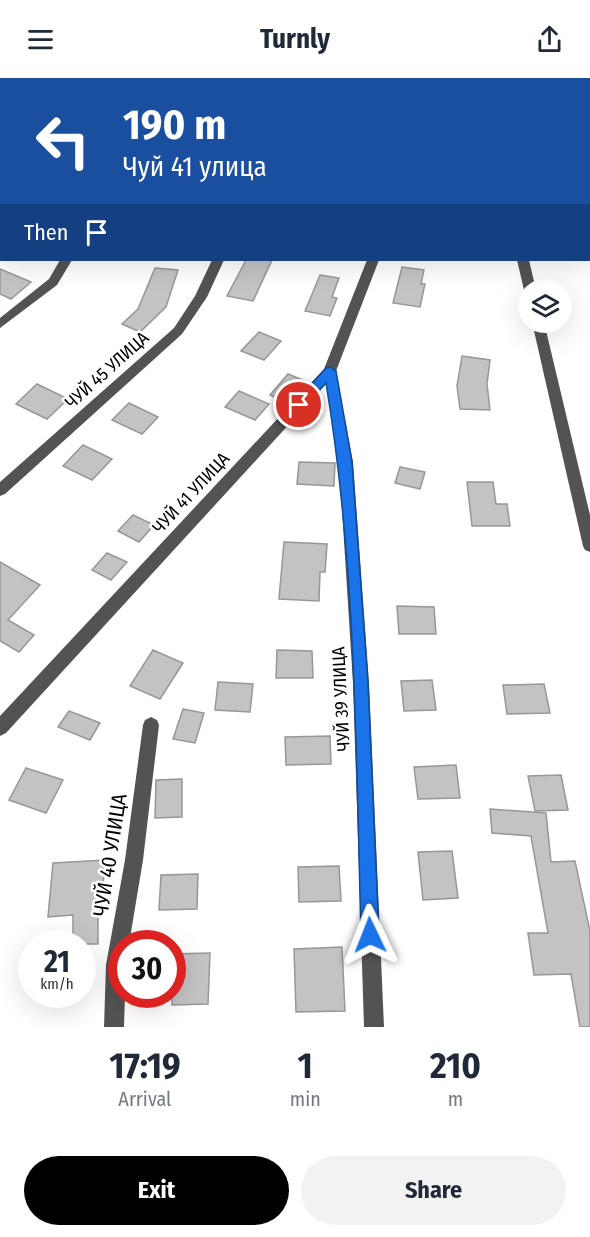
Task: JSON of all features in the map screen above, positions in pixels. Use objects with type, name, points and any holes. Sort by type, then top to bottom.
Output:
[{"type":"street","points":[[0,324],[53,282],[65,261]]},
{"type":"street","name":"ЧУЙ 45 УЛИЦА","points":[[0,490],[178,331],[201,297],[218,261]]},
{"type":"street","name":"ЧУЙ 41 УЛИЦА","points":[[0,728],[330,371],[373,261]]},
{"type":"street","points":[[523,261],[527,279]]},
{"type":"street","points":[[541,333],[590,546]]},
{"type":"street","name":"ЧУЙ 39 УЛИЦА","points":[[330,371],[346,462],[359,659],[374,1027]]},
{"type":"street","name":"ЧУЙ 40 УЛИЦА","points":[[114,1027],[116,965],[134,860],[151,725]]},
{"type":"building","points":[[245,261],[272,261],[253,301],[227,296]]},
{"type":"building","points":[[402,267],[424,270],[421,284],[425,284],[420,307],[393,303]]},
{"type":"building","points":[[155,268],[178,270],[166,307],[140,332],[122,324],[138,309]]},
{"type":"building","points":[[0,269],[31,282],[11,299],[0,294]]},
{"type":"building","points":[[320,275],[339,278],[332,297],[337,298],[330,316],[305,311]]},
{"type":"building","points":[[259,332],[281,341],[264,360],[241,351]]},
{"type":"building","points":[[462,356],[490,360],[487,384],[490,410],[460,409],[457,386]]},
{"type":"building","points":[[288,374],[305,381],[287,403],[270,395]]},
{"type":"building","points":[[37,384],[68,399],[47,419],[16,404]]},
{"type":"building","points":[[239,391],[269,404],[255,420],[225,407]]},
{"type":"building","points":[[129,403],[158,417],[142,434],[112,420]]},
{"type":"building","points":[[83,445],[112,459],[92,480],[63,466]]},
{"type":"building","points":[[299,462],[335,463],[334,486],[297,484]]},
{"type":"building","points":[[400,467],[425,472],[420,489],[395,483]]},
{"type":"building","points":[[467,482],[493,482],[496,504],[507,504],[510,526],[472,526]]},
{"type":"building","points":[[133,515],[154,525],[139,542],[118,531]]},
{"type":"building","points":[[284,542],[327,544],[325,572],[320,572],[319,601],[279,599]]},
{"type":"building","points":[[107,553],[127,562],[111,580],[92,570]]},
{"type":"building","points":[[0,562],[40,585],[8,620],[34,635],[19,652],[0,641]]},
{"type":"building","points":[[397,606],[434,607],[436,634],[399,634]]},
{"type":"building","points":[[153,650],[183,663],[160,699],[130,686]]},
{"type":"building","points":[[277,650],[312,651],[313,678],[276,678]]},
{"type":"building","points":[[432,680],[436,710],[404,711],[401,681]]},
{"type":"building","points":[[218,682],[253,684],[250,712],[215,710]]},
{"type":"building","points":[[544,684],[550,713],[507,714],[503,685]]},
{"type":"building","points":[[183,709],[204,713],[195,743],[173,739]]},
{"type":"building","points":[[69,711],[100,723],[90,740],[58,727]]},
{"type":"building","points":[[330,736],[331,764],[286,765],[285,737]]},
{"type":"building","points":[[456,765],[460,798],[418,799],[414,767]]},
{"type":"building","points":[[26,768],[63,780],[46,813],[9,800]]},
{"type":"building","points":[[561,775],[568,810],[535,811],[528,776]]},
{"type":"building","points":[[182,779],[182,817],[155,818],[156,780]]},
{"type":"building","points":[[490,809],[546,813],[551,862],[575,861],[590,931],[590,1027],[580,1027],[571,974],[534,975],[528,933],[548,933],[531,836],[492,833]]},
{"type":"building","points":[[452,851],[458,898],[423,900],[418,852]]},
{"type":"building","points":[[105,860],[101,914],[98,914],[98,944],[96,944],[96,930],[73,930],[73,915],[48,917],[53,863]]},
{"type":"building","points":[[339,866],[341,901],[299,902],[298,867]]},
{"type":"building","points":[[198,874],[197,909],[159,910],[161,875]]},
{"type":"building","points":[[342,947],[345,1011],[296,1012],[294,949]]},
{"type":"building","points":[[210,953],[208,1004],[186,1005],[186,954]]},
{"type":"route","points":[[299,405],[330,371],[346,462],[361,683],[370,935]]}]
